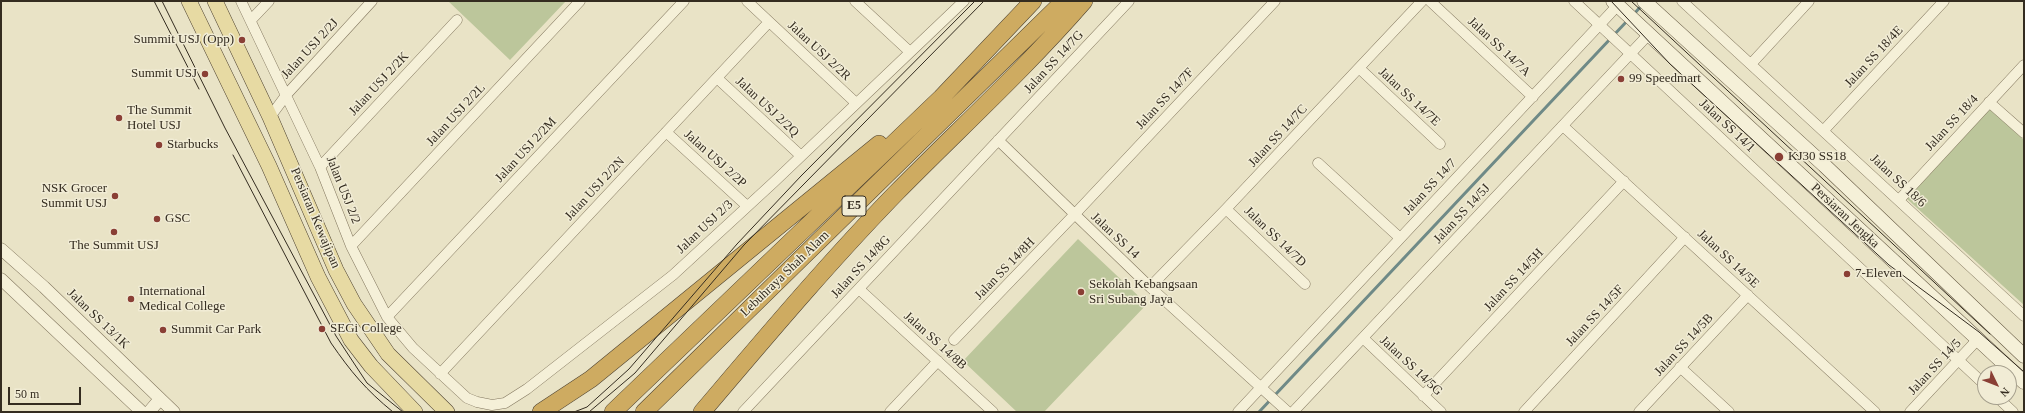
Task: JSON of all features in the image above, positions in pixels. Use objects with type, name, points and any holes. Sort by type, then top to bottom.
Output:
[{"type":"highway","name":"Lebuhraya Shah Alam","points":[[613,412],[941,98],[1033,1]]},
{"type":"highway","name":"Lebuhraya Shah Alam","points":[[644,412],[1064,1]]},
{"type":"highway","points":[[702,412],[807,290],[885,206],[1056,33],[1084,1]]},
{"type":"highway","points":[[541,412],[591,380],[896,130],[941,98]]},
{"type":"main road","name":"Persiaran Kewajipan","points":[[188,1],[269,166],[318,277],[351,340],[371,366],[415,412]]},
{"type":"main road","name":"Persiaran Kewajipan","points":[[215,1],[270,117],[336,270],[354,304],[388,354],[447,412]]},
{"type":"main road","name":"Persiaran Jengka","points":[[1647,3],[1824,165],[2024,356]]},
{"type":"main road","name":"Persiaran Jengka","points":[[1623,10],[2024,382]]},
{"type":"street","name":"Jalan USJ 2/2","points":[[241,1],[287,94],[320,167],[351,246],[387,317],[413,348],[440,374]]},
{"type":"street","points":[[251,20],[269,1]]},
{"type":"street","name":"Jalan USJ 2/2J","points":[[270,117],[287,94],[372,1]]},
{"type":"street","name":"Jalan USJ 2/2L","points":[[351,246],[580,1]]},
{"type":"street","name":"Jalan USJ 2/2M","points":[[387,317],[684,1]]},
{"type":"street","name":"Jalan USJ 2/2R","points":[[747,1],[856,103]]},
{"type":"street","points":[[855,1],[910,52]]},
{"type":"street","name":"Jalan USJ 2/3","points":[[440,374],[467,398],[492,405],[505,403],[527,389],[673,275],[964,1]]},
{"type":"street","name":"Jalan SS 14/7G","points":[[998,140],[1128,1]]},
{"type":"street","name":"Jalan SS 14/7F","points":[[1074,215],[1275,1]]},
{"type":"street","name":"Jalan SS 14/7C","points":[[1150,287],[1226,209],[1422,1]]},
{"type":"street","name":"Jalan SS 14/7A","points":[[1430,1],[1533,97]]},
{"type":"street","name":"Jalan SS 14/1","points":[[1574,1],[1977,378]]},
{"type":"street","name":"Jalan SS 18/6","points":[[1682,1],[1824,130],[2024,316]]},
{"type":"street","points":[[1751,64],[1809,1]]},
{"type":"street","name":"Jalan SS 18/4E","points":[[1824,130],[1944,1]]},
{"type":"street","name":"Jalan SS 14/7","points":[[1238,412],[1600,25],[1623,10]]},
{"type":"street","name":"Jalan USJ 2/2K","points":[[320,167],[457,20]]},
{"type":"street","name":"Jalan USJ 2/2N","points":[[440,374],[769,22]]},
{"type":"street","name":"Jalan SS 14/5J","points":[[1293,412],[1649,34]]},
{"type":"street","name":"Jalan SS 18/4","points":[[1899,200],[2024,65]]},
{"type":"street","name":"Jalan SS 14/7E","points":[[1359,68],[1440,144]]},
{"type":"street","name":"Jalan USJ 2/2Q","points":[[717,78],[800,155]]},
{"type":"street","points":[[1989,102],[2024,133]]},
{"type":"street","name":"Jalan SS 14/5E","points":[[1563,126],[1875,412]]},
{"type":"street","name":"Jalan USJ 2/2P","points":[[666,132],[747,206]]},
{"type":"street","name":"Jalan SS 14","points":[[998,140],[1150,287],[1288,412]]},
{"type":"street","name":"Jalan SS 14/8G","points":[[743,412],[998,140]]},
{"type":"street","points":[[1318,163],[1400,238]]},
{"type":"street","name":"Jalan SS 14/5H","points":[[1423,396],[1624,181]]},
{"type":"street","name":"Jalan SS 14/7D","points":[[1226,209],[1305,284]]},
{"type":"street","name":"Jalan SS 14/8H","points":[[954,340],[1074,215]]},
{"type":"street","name":"Jalan SS 14/5F","points":[[1524,412],[1685,237]]},
{"type":"street","name":"Jalan SS 13/1K","points":[[1,249],[44,287],[174,412]]},
{"type":"street","points":[[1,279],[142,412]]},
{"type":"street","name":"Jalan SS 14/8B","points":[[859,289],[993,412]]},
{"type":"street","name":"Jalan SS 14/5B","points":[[1639,412],[1748,295]]},
{"type":"street","name":"Jalan SS 14/5G","points":[[1362,338],[1441,412]]},
{"type":"street","name":"Jalan SS 14/5","points":[[1910,412],[1978,339]]},
{"type":"street","points":[[890,412],[938,361]]},
{"type":"street","points":[[1680,367],[1729,412]]},
{"type":"street","points":[[148,412],[160,399]]},
{"type":"street","points":[[2006,405],[2013,412]]},
{"type":"green space","points":[[448,1],[566,1],[510,60]]},
{"type":"green space","points":[[1988,107],[2024,140],[2024,305],[1906,198]]},
{"type":"green space","points":[[1078,239],[1147,304],[1044,412],[1017,412],[963,361]]},
{"type":"waterway","points":[[1634,14],[1642,5]]},
{"type":"waterway","points":[[1259,412],[1628,20]]},
{"type":"tram line","points":[[154,1],[199,89]]},
{"type":"tram line","points":[[162,1],[225,128],[336,336],[367,383],[403,412]]},
{"type":"tram line","points":[[574,412],[587,407],[629,369],[737,244],[801,176],[975,1]]},
{"type":"tram line","points":[[589,412],[635,373],[744,245],[984,1]]},
{"type":"tram line","points":[[1611,1],[1670,64],[1889,265],[1979,332],[2024,372]]},
{"type":"tram line","points":[[1631,1],[1990,334]]},
{"type":"tram line","points":[[233,155],[331,343],[359,380],[393,412]]},
{"type":"place","name":"Summit USJ (Opp)","points":[[242,40]]},
{"type":"place","name":"Summit USJ","points":[[205,74]]},
{"type":"place","name":"99 Speedmart","points":[[1621,79]]},
{"type":"place","name":"The Summit Hotel USJ","points":[[119,118]]},
{"type":"place","name":"Starbucks","points":[[159,145]]},
{"type":"place","name":"KJ30 SS18","points":[[1779,157]]},
{"type":"place","name":"NSK Grocer Summit USJ","points":[[115,196]]},
{"type":"place","name":"GSC","points":[[157,219]]},
{"type":"place","name":"The Summit USJ","points":[[114,232]]},
{"type":"place","name":"7-Eleven","points":[[1847,274]]},
{"type":"place","name":"Sekolah Kebangsaan Sri Subang Jaya","points":[[1081,292]]},
{"type":"place","name":"International Medical College","points":[[131,299]]},
{"type":"place","name":"SEGi College","points":[[322,329]]},
{"type":"place","name":"Summit Car Park","points":[[163,330]]}]
